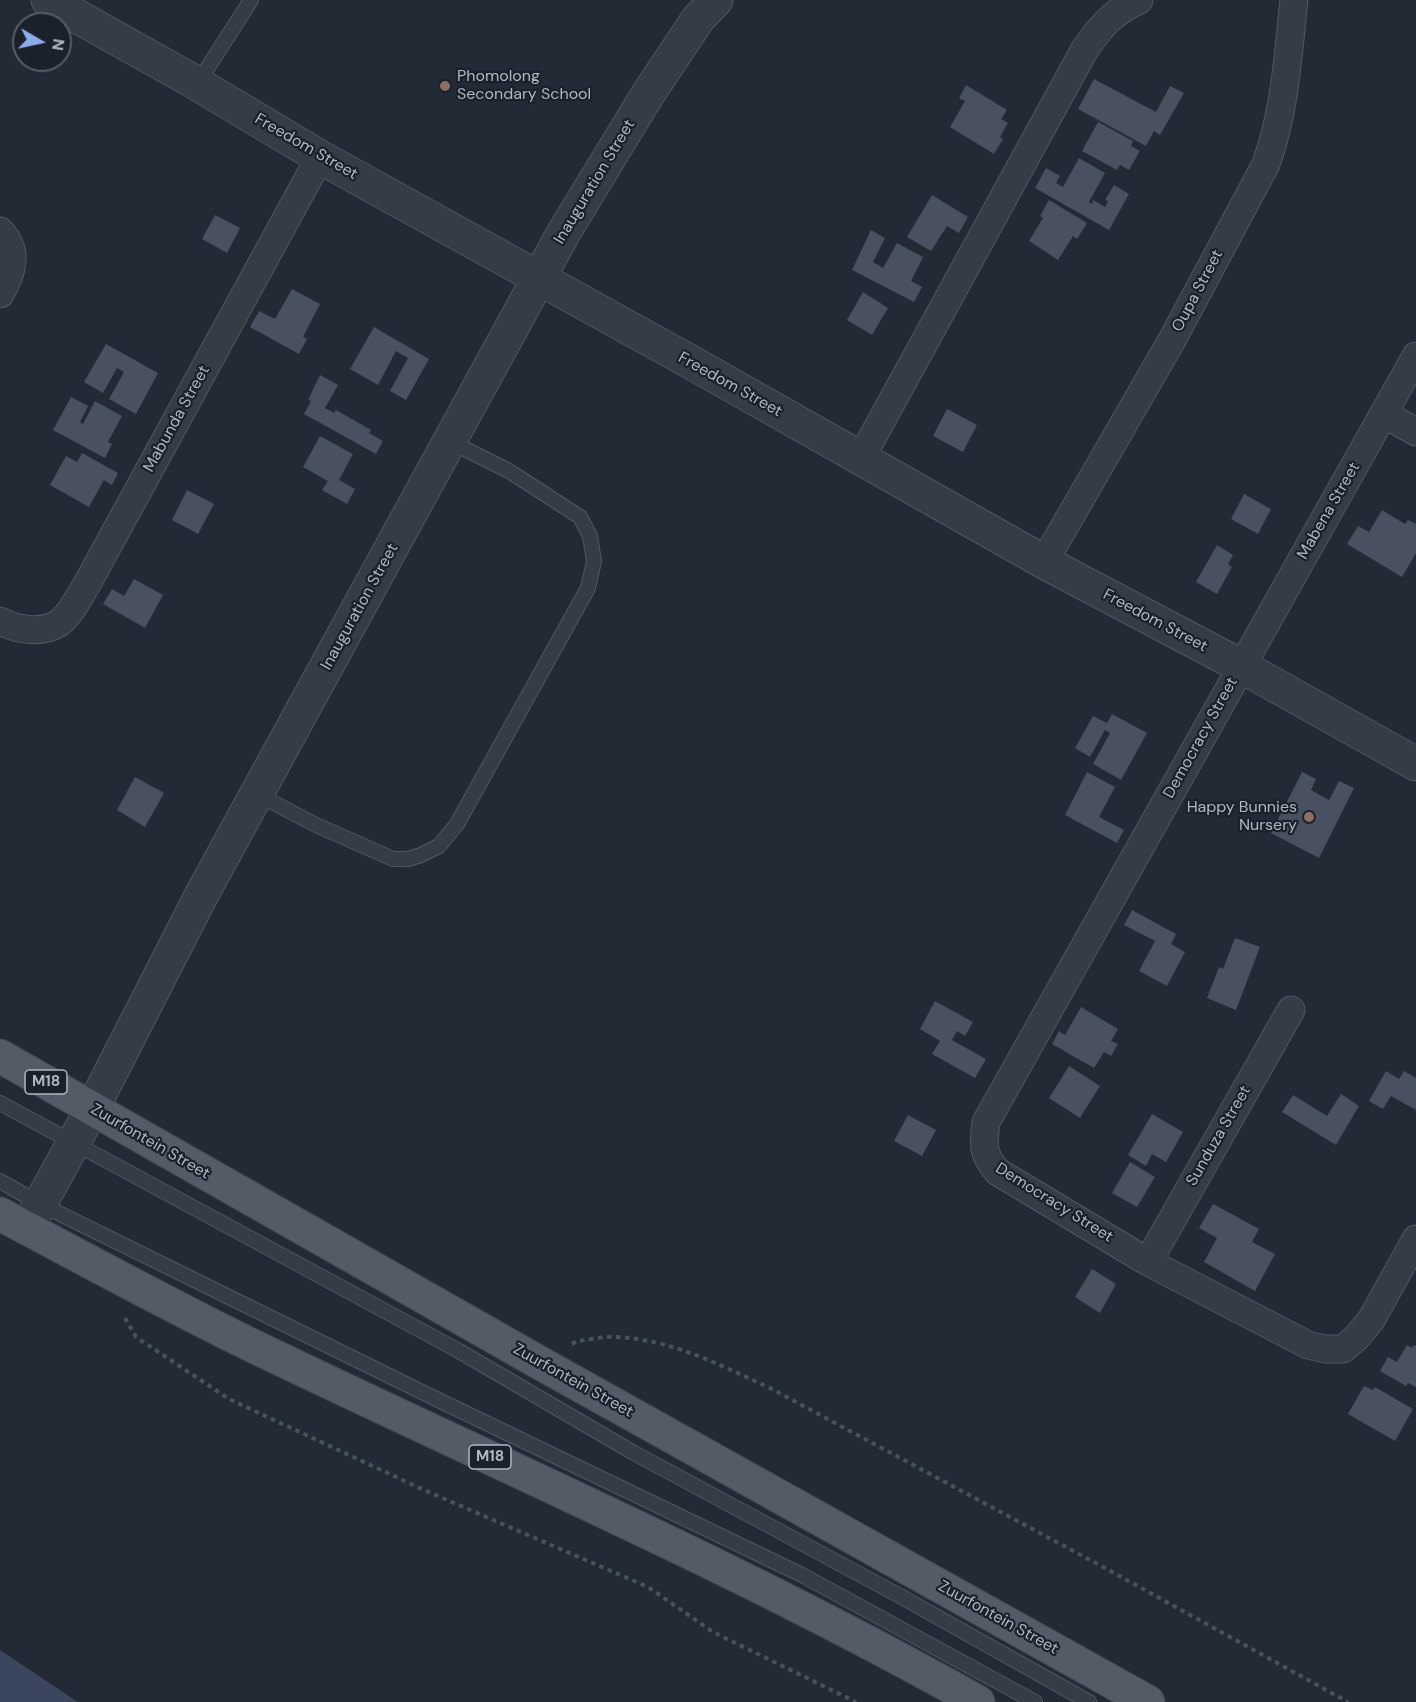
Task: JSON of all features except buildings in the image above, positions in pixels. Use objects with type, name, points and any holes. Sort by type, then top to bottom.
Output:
[{"type":"main road","name":"Zuurfontein Street","points":[[0,1056],[540,1363],[1149,1702]]},
{"type":"main road","name":"M18","points":[[22,1215],[246,1343],[703,1558],[909,1663],[978,1702]]},
{"type":"street","name":"Freedom Street","points":[[48,0],[198,84],[320,157],[540,278],[1044,562],[1241,666],[1416,764]]},
{"type":"street","name":"Inauguration Street","points":[[22,1215],[73,1143],[92,1109],[202,894],[564,232],[648,94],[698,19],[716,0]]},
{"type":"street","points":[[861,458],[1085,49],[1104,23],[1126,6],[1139,0]]},
{"type":"street","name":"Oupa Street","points":[[1044,562],[1172,340],[1266,164],[1276,137],[1282,108],[1294,0]]},
{"type":"street","name":"Mabunda Street","points":[[0,621],[11,627],[42,629],[59,623],[70,610],[87,584],[320,157]]},
{"type":"street","points":[[0,231],[7,238],[13,252],[13,265],[0,294]]},
{"type":"street","name":"Mabena Street","points":[[1241,666],[1416,356]]},
{"type":"street","points":[[1384,414],[1416,432]]},
{"type":"street","name":"Democracy Street","points":[[1241,666],[986,1122],[984,1150],[987,1161],[998,1172],[1148,1262],[1308,1345],[1325,1349],[1343,1349],[1371,1320],[1416,1239]]},
{"type":"street","name":"Sunduza Street","points":[[1148,1262],[1290,1010]]},
{"type":"lane","points":[[198,84],[251,0]]},
{"type":"lane","points":[[257,794],[316,825],[393,859],[408,859],[439,846],[458,824],[588,588],[594,561],[590,536],[580,517],[509,471],[451,442]]},
{"type":"lane","points":[[0,1103],[459,1351],[634,1453],[900,1596],[1089,1702]]},
{"type":"lane","points":[[0,1181],[22,1215],[418,1390],[802,1575],[1035,1702]]},
{"type":"path","points":[[120,1309],[136,1336],[230,1399],[424,1490],[648,1587],[712,1632],[856,1702]]},
{"type":"path","points":[[540,1363],[577,1341],[613,1337],[663,1343],[719,1364],[770,1388],[1094,1562],[1348,1702]]},
{"type":"water","points":[[0,1650],[78,1702],[0,1702]]},
{"type":"place","name":"Phomolong Secondary School","points":[[445,86]]},
{"type":"place","name":"Happy Bunnies Nursery","points":[[1309,817]]}]
